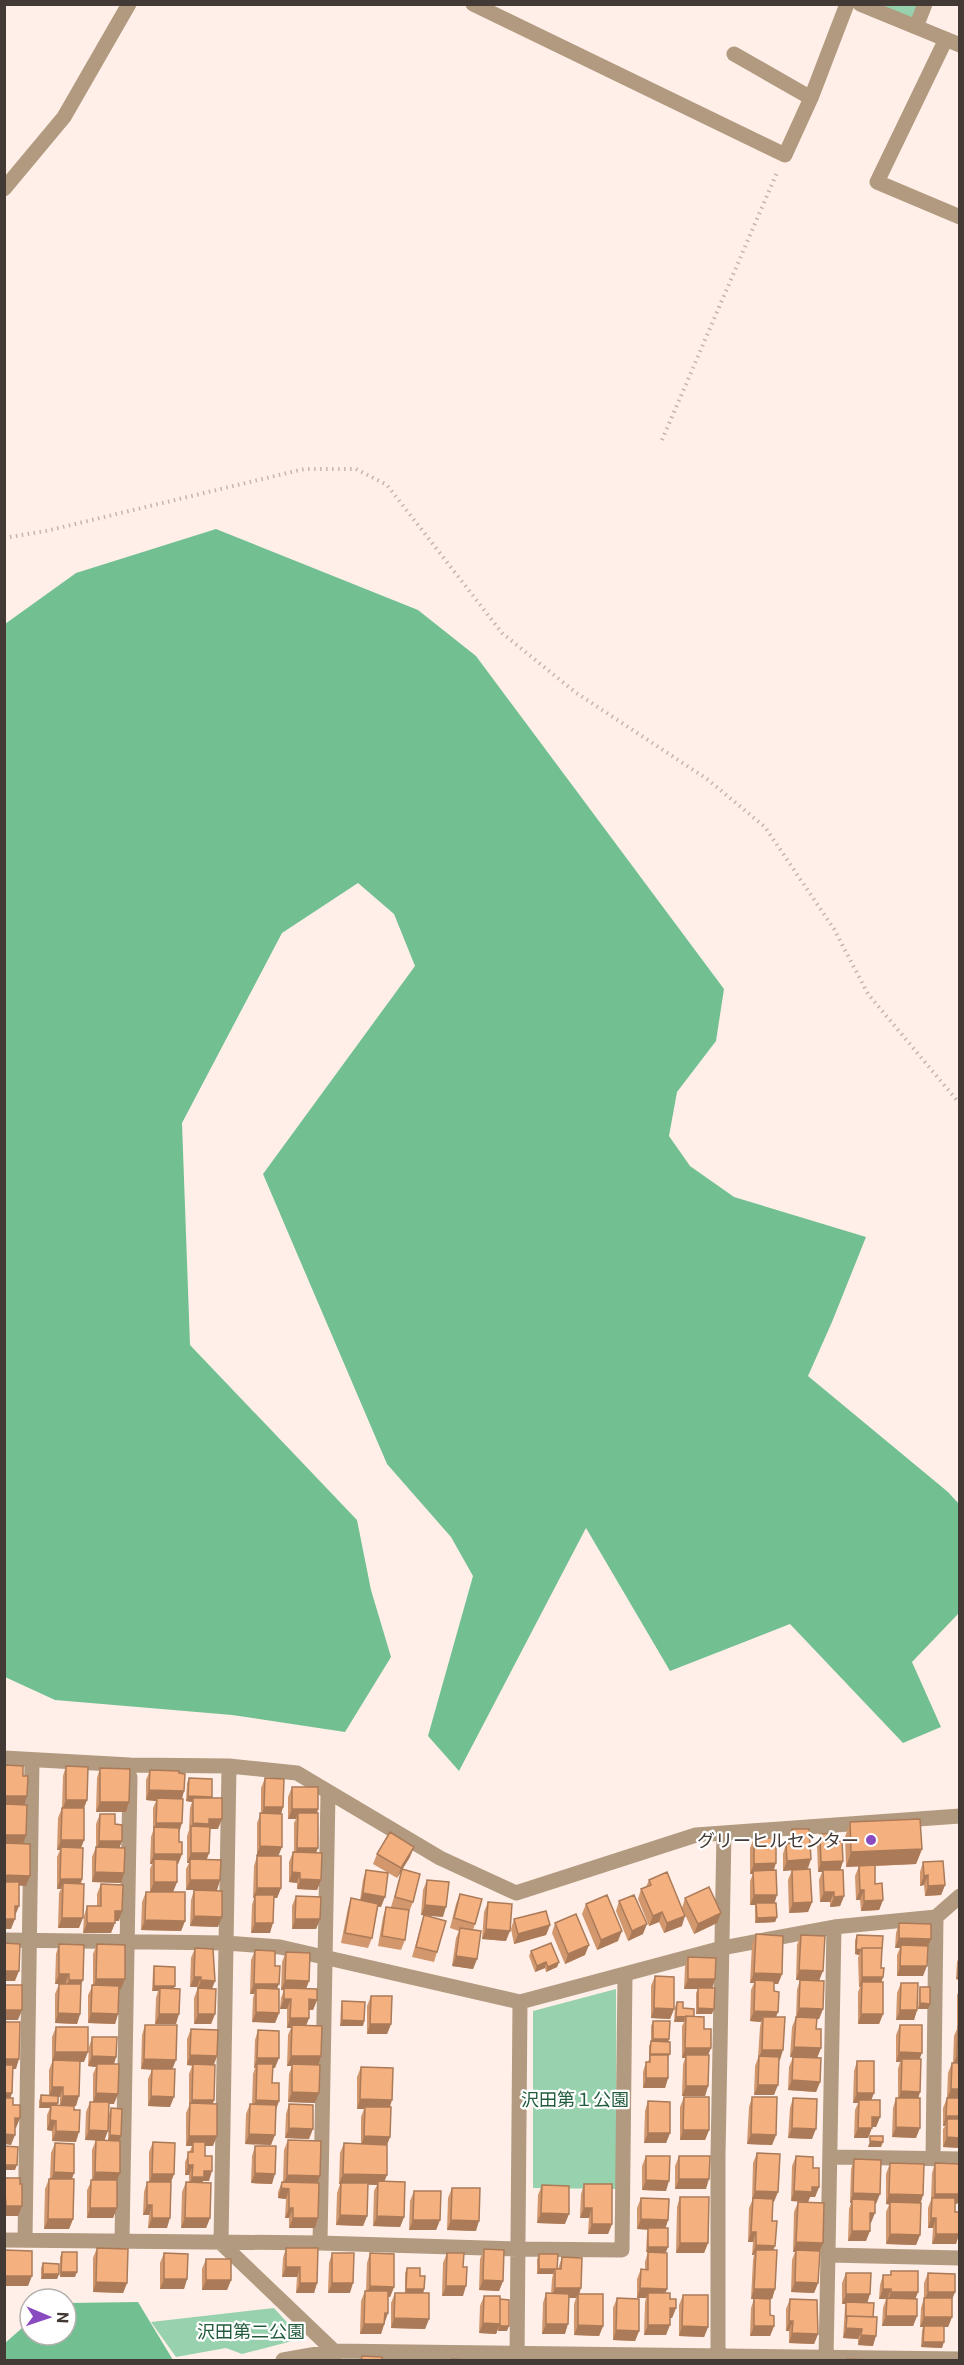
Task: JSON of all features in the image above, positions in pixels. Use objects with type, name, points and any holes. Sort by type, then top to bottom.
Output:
[{"type":"street","points":[[4,189],[63,117],[129,4]]},
{"type":"street","points":[[483,6],[785,155],[811,98],[847,4]]},
{"type":"street","points":[[860,4],[953,42],[877,182],[960,217]]},
{"type":"street","points":[[916,27],[925,4]]},
{"type":"street","points":[[734,54],[811,98]]},
{"type":"street","points":[[4,1758],[130,1765],[229,1767],[297,1773],[440,1858],[516,1893],[696,1835],[960,1816]]},
{"type":"street","points":[[25,2240],[32,1760]]},
{"type":"street","points":[[122,2240],[130,1765]]},
{"type":"street","points":[[229,1767],[221,2243],[334,2356]]},
{"type":"street","points":[[320,2243],[328,1793]]},
{"type":"street","points":[[718,2358],[718,2157],[724,1833]]},
{"type":"street","points":[[4,1940],[226,1943],[280,1947],[520,2002],[722,1948],[834,1927],[936,1917],[960,1896]]},
{"type":"street","points":[[933,2159],[936,1917]]},
{"type":"street","points":[[826,2359],[834,1927]]},
{"type":"street","points":[[4,2240],[320,2243],[622,2250],[625,1975]]},
{"type":"street","points":[[517,2357],[520,2002]]},
{"type":"street","points":[[830,2157],[960,2160]]},
{"type":"street","points":[[828,2255],[960,2258]]},
{"type":"street","points":[[283,2361],[334,2356],[960,2359]]},
{"type":"path","points":[[662,440],[785,155]]},
{"type":"path","points":[[4,538],[46,531],[304,470],[356,469],[387,485],[502,633],[575,692],[707,779],[765,827],[834,929],[868,994],[960,1104]]},
{"type":"green space","points":[[876,5],[918,5],[912,20]]},
{"type":"green space","points":[[216,529],[418,610],[476,656],[724,989],[716,1041],[677,1092],[669,1136],[690,1166],[734,1197],[866,1237],[808,1376],[948,1492],[959,1504],[959,1613],[912,1662],[941,1727],[903,1743],[790,1624],[670,1671],[586,1528],[459,1771],[428,1736],[473,1576],[451,1537],[387,1464],[263,1174],[415,966],[394,914],[358,883],[282,933],[182,1123],[190,1345],[357,1520],[371,1590],[391,1657],[345,1732],[232,1715],[55,1700],[5,1677],[5,624],[76,573]]},
{"type":"green space","name":"沢田第１公園","points":[[616,1989],[617,2189],[533,2188],[533,2011]]},
{"type":"green space","points":[[138,2302],[173,2360],[5,2360],[5,2343],[18,2332],[18,2347],[78,2347],[78,2303]]},
{"type":"green space","name":"沢田第二公園","points":[[274,2308],[294,2330],[292,2341],[242,2354],[226,2348],[176,2357],[151,2322]]},
{"type":"building","points":[[5,1765],[23,1766],[23,1776],[28,1776],[27,1796],[5,1796]]},
{"type":"building","points":[[66,1766],[88,1767],[87,1800],[66,1800]]},
{"type":"building","points":[[100,1768],[130,1769],[129,1802],[100,1802]]},
{"type":"building","points":[[150,1770],[179,1771],[185,1774],[184,1791],[149,1790]]},
{"type":"building","points":[[189,1778],[212,1779],[212,1797],[188,1796]]},
{"type":"building","points":[[265,1778],[284,1779],[283,1807],[264,1807]]},
{"type":"building","points":[[292,1787],[318,1787],[318,1809],[292,1809]]},
{"type":"building","points":[[157,1798],[183,1799],[182,1823],[156,1823]]},
{"type":"building","points":[[193,1798],[222,1798],[222,1819],[209,1819],[209,1824],[193,1823]]},
{"type":"building","points":[[4,1804],[27,1805],[26,1835],[4,1835]]},
{"type":"building","points":[[62,1808],[84,1808],[84,1840],[61,1840]]},
{"type":"building","points":[[260,1813],[282,1814],[282,1847],[260,1846]]},
{"type":"building","points":[[298,1813],[318,1813],[318,1848],[297,1848]]},
{"type":"building","points":[[100,1814],[115,1814],[115,1824],[122,1825],[122,1841],[99,1841]]},
{"type":"building","points":[[920,1819],[922,1849],[851,1852],[850,1822]]},
{"type":"building","points":[[191,1826],[210,1827],[209,1853],[191,1853]]},
{"type":"building","points":[[154,1827],[179,1828],[182,1854],[154,1854]]},
{"type":"building","points":[[792,1829],[809,1829],[811,1859],[787,1861],[786,1844],[793,1843]]},
{"type":"building","points":[[390,1832],[414,1847],[401,1868],[377,1854]]},
{"type":"building","points":[[837,1833],[837,1842],[842,1841],[843,1861],[821,1862],[820,1834]]},
{"type":"building","points":[[754,1838],[776,1838],[776,1863],[754,1864]]},
{"type":"building","points":[[4,1843],[30,1844],[30,1876],[4,1875]]},
{"type":"building","points":[[61,1847],[83,1848],[82,1879],[60,1879]]},
{"type":"building","points":[[96,1847],[125,1848],[124,1873],[95,1872]]},
{"type":"building","points":[[293,1852],[322,1853],[321,1880],[300,1879],[300,1873],[292,1872]]},
{"type":"building","points":[[257,1856],[281,1856],[281,1888],[257,1888]]},
{"type":"building","points":[[154,1859],[177,1860],[177,1882],[154,1882]]},
{"type":"building","points":[[190,1859],[221,1860],[220,1880],[190,1880]]},
{"type":"building","points":[[943,1861],[945,1885],[928,1886],[928,1875],[924,1876],[923,1862]]},
{"type":"building","points":[[875,1865],[875,1884],[882,1883],[883,1900],[864,1901],[864,1890],[860,1890],[859,1866]]},
{"type":"building","points":[[402,1869],[420,1874],[413,1902],[395,1897]]},
{"type":"building","points":[[810,1869],[812,1902],[793,1903],[792,1870]]},
{"type":"building","points":[[366,1870],[388,1873],[385,1897],[363,1893]]},
{"type":"building","points":[[776,1870],[777,1895],[754,1895],[753,1871]]},
{"type":"building","points":[[823,1870],[843,1870],[844,1896],[834,1897],[834,1892],[824,1892]]},
{"type":"building","points":[[667,1872],[685,1916],[667,1923],[662,1912],[653,1916],[641,1889],[651,1885],[649,1880]]},
{"type":"building","points":[[427,1880],[449,1882],[446,1907],[425,1905]]},
{"type":"building","points":[[4,1882],[19,1882],[19,1906],[15,1906],[15,1919],[4,1919]]},
{"type":"building","points":[[63,1883],[84,1884],[83,1918],[62,1918]]},
{"type":"building","points":[[101,1884],[123,1885],[122,1911],[115,1911],[115,1923],[87,1923],[87,1906],[101,1906]]},
{"type":"building","points":[[709,1887],[721,1913],[698,1924],[685,1898]]},
{"type":"building","points":[[194,1890],[222,1891],[222,1917],[194,1916]]},
{"type":"building","points":[[146,1892],[185,1892],[185,1921],[145,1920]]},
{"type":"building","points":[[460,1894],[482,1899],[475,1924],[454,1918]]},
{"type":"building","points":[[255,1895],[274,1895],[273,1923],[255,1923]]},
{"type":"building","points":[[607,1895],[622,1931],[601,1940],[586,1904]]},
{"type":"building","points":[[634,1895],[647,1924],[632,1931],[619,1901]]},
{"type":"building","points":[[296,1896],[321,1897],[320,1919],[295,1919]]},
{"type":"building","points":[[351,1898],[378,1904],[372,1938],[345,1933]]},
{"type":"building","points":[[488,1902],[512,1904],[510,1931],[486,1929]]},
{"type":"building","points":[[756,1903],[776,1903],[777,1917],[757,1918]]},
{"type":"building","points":[[386,1907],[409,1910],[405,1940],[382,1936]]},
{"type":"building","points":[[546,1911],[550,1925],[518,1934],[514,1919]]},
{"type":"building","points":[[576,1914],[589,1945],[568,1954],[555,1923]]},
{"type":"building","points":[[424,1915],[446,1921],[437,1952],[416,1947]]},
{"type":"building","points":[[899,1923],[931,1924],[931,1939],[899,1938]]},
{"type":"building","points":[[460,1928],[481,1931],[477,1959],[456,1956]]},
{"type":"building","points":[[756,1934],[783,1936],[782,1974],[754,1973]]},
{"type":"building","points":[[801,1935],[825,1936],[823,1971],[799,1970]]},
{"type":"building","points":[[857,1935],[883,1936],[882,1950],[882,1948],[856,1949]]},
{"type":"building","points":[[4,1943],[20,1944],[19,1971],[4,1971]]},
{"type":"building","points":[[551,1943],[559,1962],[548,1967],[546,1962],[537,1966],[531,1951]]},
{"type":"building","points":[[59,1944],[84,1945],[83,1980],[69,1980],[69,1974],[59,1974]]},
{"type":"building","points":[[97,1944],[125,1945],[125,1979],[96,1979]]},
{"type":"building","points":[[901,1945],[928,1946],[927,1966],[900,1966]]},
{"type":"building","points":[[195,1948],[213,1949],[215,1981],[194,1977]]},
{"type":"building","points":[[862,1948],[882,1948],[883,1977],[862,1977]]},
{"type":"building","points":[[255,1950],[275,1951],[275,1966],[280,1966],[279,1984],[254,1984]]},
{"type":"building","points":[[286,1952],[310,1953],[309,1981],[285,1980]]},
{"type":"building","points":[[959,1956],[960,1974],[958,1974]]},
{"type":"building","points":[[688,1957],[716,1958],[715,1979],[688,1979]]},
{"type":"building","points":[[154,1966],[175,1967],[175,1986],[154,1986]]},
{"type":"building","points":[[655,1976],[674,1977],[674,2009],[654,2008]]},
{"type":"building","points":[[755,1980],[774,1981],[774,1991],[779,1992],[778,2012],[754,2011]]},
{"type":"building","points":[[800,1980],[824,1981],[823,2009],[799,2008]]},
{"type":"building","points":[[862,1982],[883,1982],[883,2014],[861,2014]]},
{"type":"building","points":[[901,1983],[918,1983],[917,2010],[900,2010]]},
{"type":"building","points":[[59,1984],[81,1984],[80,2014],[58,2013]]},
{"type":"building","points":[[4,1985],[22,1985],[22,2010],[4,2010]]},
{"type":"building","points":[[92,1985],[119,1986],[118,2014],[91,2013]]},
{"type":"building","points":[[920,1987],[930,1987],[930,2004],[920,2003]]},
{"type":"building","points":[[160,1988],[180,1989],[179,2014],[159,2014]]},
{"type":"building","points":[[198,1988],[216,1989],[215,2014],[198,2014]]},
{"type":"building","points":[[256,1988],[279,1989],[279,2013],[256,2012]]},
{"type":"building","points":[[284,1988],[317,1989],[317,2000],[309,1999],[309,2018],[290,2018],[291,1999],[284,1999]]},
{"type":"building","points":[[698,1988],[715,1988],[714,2009],[698,2008]]},
{"type":"building","points":[[371,1996],[392,1996],[391,2024],[370,2024]]},
{"type":"building","points":[[342,2001],[365,2002],[364,2021],[342,2020]]},
{"type":"building","points":[[677,2002],[683,2002],[683,2008],[694,2009],[694,2016],[676,2017]]},
{"type":"building","points":[[686,2016],[704,2017],[704,2029],[711,2029],[711,2048],[685,2048]]},
{"type":"building","points":[[763,2017],[785,2017],[783,2050],[762,2050]]},
{"type":"building","points":[[796,2017],[817,2018],[816,2029],[821,2029],[821,2048],[794,2047]]},
{"type":"building","points":[[653,2021],[670,2021],[669,2039],[653,2039]]},
{"type":"building","points":[[4,2022],[20,2022],[19,2059],[4,2059]]},
{"type":"building","points":[[145,2025],[177,2025],[176,2060],[144,2059]]},
{"type":"building","points":[[292,2025],[322,2026],[321,2056],[291,2056]]},
{"type":"building","points":[[900,2025],[922,2025],[922,2053],[899,2052]]},
{"type":"building","points":[[958,2026],[960,2026],[960,2055],[957,2055]]},
{"type":"building","points":[[56,2027],[88,2027],[88,2052],[55,2052]]},
{"type":"building","points":[[191,2029],[218,2030],[217,2056],[190,2055]]},
{"type":"building","points":[[258,2030],[279,2031],[279,2058],[257,2058]]},
{"type":"building","points":[[92,2037],[117,2037],[116,2057],[92,2056]]},
{"type":"building","points":[[651,2041],[670,2042],[670,2054],[650,2054]]},
{"type":"building","points":[[650,2055],[668,2055],[668,2078],[646,2078],[646,2062],[650,2062]]},
{"type":"building","points":[[686,2055],[709,2055],[708,2086],[686,2086]]},
{"type":"building","points":[[759,2056],[779,2057],[778,2085],[758,2085]]},
{"type":"building","points":[[793,2057],[821,2058],[820,2082],[792,2080]]},
{"type":"building","points":[[902,2059],[921,2059],[920,2092],[901,2091]]},
{"type":"building","points":[[53,2060],[80,2061],[79,2096],[63,2096],[63,2087],[52,2087]]},
{"type":"building","points":[[857,2061],[874,2061],[874,2093],[857,2093]]},
{"type":"building","points":[[952,2063],[960,2063],[960,2089],[951,2089]]},
{"type":"building","points":[[97,2064],[119,2064],[118,2094],[96,2093]]},
{"type":"building","points":[[193,2064],[215,2065],[214,2100],[192,2100]]},
{"type":"building","points":[[257,2064],[273,2064],[272,2083],[279,2083],[279,2101],[256,2100]]},
{"type":"building","points":[[292,2064],[320,2065],[319,2093],[292,2092]]},
{"type":"building","points":[[4,2065],[13,2065],[12,2093],[4,2093]]},
{"type":"building","points":[[361,2067],[393,2068],[392,2100],[360,2099]]},
{"type":"building","points":[[152,2069],[175,2069],[174,2097],[151,2096]]},
{"type":"building","points":[[41,2095],[58,2096],[58,2103],[41,2103]]},
{"type":"building","points":[[684,2097],[709,2097],[709,2130],[683,2130]]},
{"type":"building","points":[[752,2097],[777,2097],[776,2135],[751,2134]]},
{"type":"building","points":[[4,2098],[13,2098],[13,2105],[20,2105],[20,2118],[15,2118],[15,2135],[4,2134]]},
{"type":"building","points":[[793,2098],[817,2099],[816,2129],[792,2128]]},
{"type":"building","points":[[896,2098],[920,2098],[920,2128],[896,2127]]},
{"type":"building","points":[[947,2098],[960,2098],[960,2116],[946,2116]]},
{"type":"building","points":[[859,2100],[880,2100],[880,2117],[872,2117],[872,2128],[858,2128]]},
{"type":"building","points":[[648,2101],[670,2102],[670,2133],[648,2133]]},
{"type":"building","points":[[90,2102],[109,2102],[108,2131],[89,2130]]},
{"type":"building","points":[[190,2103],[217,2104],[217,2136],[189,2136]]},
{"type":"building","points":[[250,2104],[276,2105],[275,2135],[249,2134]]},
{"type":"building","points":[[289,2104],[313,2105],[313,2129],[289,2128]]},
{"type":"building","points":[[51,2105],[74,2106],[74,2110],[80,2110],[79,2132],[56,2131],[56,2121],[50,2120]]},
{"type":"building","points":[[365,2107],[391,2107],[390,2137],[364,2136]]},
{"type":"building","points":[[111,2108],[122,2109],[121,2136],[110,2135]]},
{"type":"building","points":[[947,2119],[960,2119],[960,2138],[947,2137]]},
{"type":"building","points":[[870,2136],[883,2136],[883,2142],[870,2141]]},
{"type":"building","points":[[96,2140],[120,2141],[120,2173],[95,2172]]},
{"type":"building","points":[[288,2140],[321,2141],[320,2176],[287,2175]]},
{"type":"building","points":[[153,2142],[175,2143],[174,2174],[152,2174]]},
{"type":"building","points":[[193,2142],[205,2142],[205,2156],[212,2156],[212,2171],[204,2171],[204,2177],[192,2177],[193,2165],[188,2165],[188,2152],[193,2152]]},
{"type":"building","points":[[55,2143],[74,2144],[74,2173],[54,2172]]},
{"type":"building","points":[[344,2143],[387,2145],[387,2175],[343,2174]]},
{"type":"building","points":[[4,2146],[18,2147],[17,2165],[4,2165]]},
{"type":"building","points":[[255,2146],[276,2146],[275,2174],[255,2173]]},
{"type":"building","points":[[757,2153],[780,2154],[778,2192],[755,2191]]},
{"type":"building","points":[[646,2156],[670,2156],[669,2181],[646,2180]]},
{"type":"building","points":[[679,2156],[710,2156],[709,2179],[679,2179]]},
{"type":"building","points":[[796,2156],[813,2157],[813,2168],[819,2168],[819,2187],[812,2187],[812,2192],[794,2191]]},
{"type":"building","points":[[854,2159],[881,2160],[880,2194],[853,2193]]},
{"type":"building","points":[[890,2163],[924,2164],[923,2195],[889,2194]]},
{"type":"building","points":[[935,2163],[960,2164],[960,2194],[935,2194]]},
{"type":"building","points":[[4,2178],[20,2178],[22,2206],[6,2206]]},
{"type":"building","points":[[49,2179],[74,2179],[73,2219],[48,2219]]},
{"type":"building","points":[[91,2180],[117,2180],[117,2208],[90,2208]]},
{"type":"building","points":[[378,2181],[405,2182],[404,2217],[377,2216]]},
{"type":"building","points":[[147,2182],[171,2182],[170,2218],[152,2218],[152,2205],[147,2205]]},
{"type":"building","points":[[186,2182],[211,2183],[210,2218],[185,2218]]},
{"type":"building","points":[[282,2182],[319,2183],[318,2218],[293,2218],[293,2208],[289,2208],[289,2189],[281,2188]]},
{"type":"building","points":[[341,2183],[368,2183],[367,2216],[340,2215]]},
{"type":"building","points":[[584,2184],[612,2184],[612,2224],[592,2224],[592,2208],[584,2208]]},
{"type":"building","points":[[542,2185],[569,2186],[569,2214],[541,2213]]},
{"type":"building","points":[[452,2188],[480,2188],[479,2221],[451,2220]]},
{"type":"building","points":[[414,2191],[441,2191],[440,2220],[413,2220]]},
{"type":"building","points":[[680,2197],[709,2197],[708,2243],[680,2243]]},
{"type":"building","points":[[641,2198],[669,2199],[668,2220],[641,2219]]},
{"type":"building","points":[[753,2198],[773,2199],[772,2221],[777,2221],[775,2246],[756,2245],[756,2232],[751,2232]]},
{"type":"building","points":[[932,2198],[955,2198],[955,2212],[960,2212],[959,2234],[936,2234],[936,2218],[931,2218]]},
{"type":"building","points":[[852,2199],[875,2200],[875,2213],[870,2213],[870,2231],[852,2231]]},
{"type":"building","points":[[798,2202],[824,2203],[823,2243],[796,2242]]},
{"type":"building","points":[[890,2202],[921,2203],[920,2235],[890,2234]]},
{"type":"building","points":[[648,2228],[668,2228],[668,2247],[648,2247]]},
{"type":"building","points":[[97,2248],[128,2249],[127,2283],[96,2282]]},
{"type":"building","points":[[286,2248],[318,2248],[317,2283],[300,2283],[300,2267],[286,2267]]},
{"type":"building","points":[[484,2249],[504,2250],[503,2281],[483,2280]]},
{"type":"building","points":[[4,2250],[32,2251],[32,2276],[4,2276]]},
{"type":"building","points":[[756,2250],[777,2250],[775,2289],[754,2289]]},
{"type":"building","points":[[796,2250],[820,2251],[818,2283],[795,2282]]},
{"type":"building","points":[[62,2252],[77,2252],[77,2272],[61,2272]]},
{"type":"building","points":[[648,2252],[667,2253],[667,2289],[640,2288],[641,2269],[648,2270]]},
{"type":"building","points":[[164,2253],[188,2254],[187,2279],[164,2279]]},
{"type":"building","points":[[332,2253],[354,2253],[353,2283],[332,2283]]},
{"type":"building","points":[[370,2253],[394,2254],[394,2287],[370,2286]]},
{"type":"building","points":[[447,2253],[464,2253],[463,2267],[467,2267],[466,2286],[446,2286]]},
{"type":"building","points":[[539,2254],[558,2254],[557,2269],[539,2269]]},
{"type":"building","points":[[562,2257],[582,2258],[581,2288],[555,2288],[555,2269],[561,2269]]},
{"type":"building","points":[[206,2259],[231,2259],[231,2280],[206,2280]]},
{"type":"building","points":[[43,2263],[59,2264],[59,2274],[43,2274]]},
{"type":"building","points":[[407,2268],[420,2268],[420,2276],[425,2276],[424,2289],[406,2289]]},
{"type":"building","points":[[891,2271],[918,2271],[918,2292],[891,2292],[891,2289],[883,2289],[883,2275],[891,2275]]},
{"type":"building","points":[[846,2273],[871,2273],[870,2294],[846,2294]]},
{"type":"building","points":[[928,2273],[955,2274],[955,2292],[928,2292]]},
{"type":"building","points":[[365,2291],[388,2291],[388,2313],[385,2313],[384,2324],[364,2324]]},
{"type":"building","points":[[395,2293],[429,2293],[429,2319],[394,2318]]},
{"type":"building","points":[[546,2293],[569,2294],[568,2324],[546,2324]]},
{"type":"building","points":[[648,2293],[670,2293],[670,2299],[676,2299],[676,2308],[670,2308],[670,2325],[648,2325]]},
{"type":"building","points":[[578,2294],[603,2294],[603,2326],[578,2325]]},
{"type":"building","points":[[683,2295],[708,2295],[708,2327],[682,2326]]},
{"type":"building","points":[[484,2296],[500,2296],[500,2324],[483,2323]]},
{"type":"building","points":[[617,2298],[639,2299],[639,2331],[616,2330]]},
{"type":"building","points":[[754,2298],[770,2299],[770,2315],[774,2316],[774,2326],[754,2326]]},
{"type":"building","points":[[887,2298],[917,2299],[917,2316],[886,2316]]},
{"type":"building","points":[[924,2298],[952,2298],[952,2317],[924,2317]]},
{"type":"building","points":[[500,2299],[509,2300],[509,2326],[500,2326]]},
{"type":"building","points":[[790,2299],[817,2300],[818,2334],[792,2333],[793,2321],[789,2321]]},
{"type":"building","points":[[846,2302],[874,2303],[873,2317],[847,2316],[846,2318]]},
{"type":"building","points":[[847,2316],[877,2317],[876,2336],[861,2335],[862,2329],[846,2328]]},
{"type":"building","points":[[924,2326],[944,2326],[944,2342],[923,2342]]},
{"type":"building","points":[[362,2356],[382,2357],[382,2361],[361,2361]]},
{"type":"building","points":[[452,2359],[469,2360],[469,2361],[452,2361]]},
{"type":"building","points":[[847,2359],[872,2360],[872,2361],[847,2361]]},
{"type":"place","name":"グリーヒルセンター","points":[[871,1840]]}]
